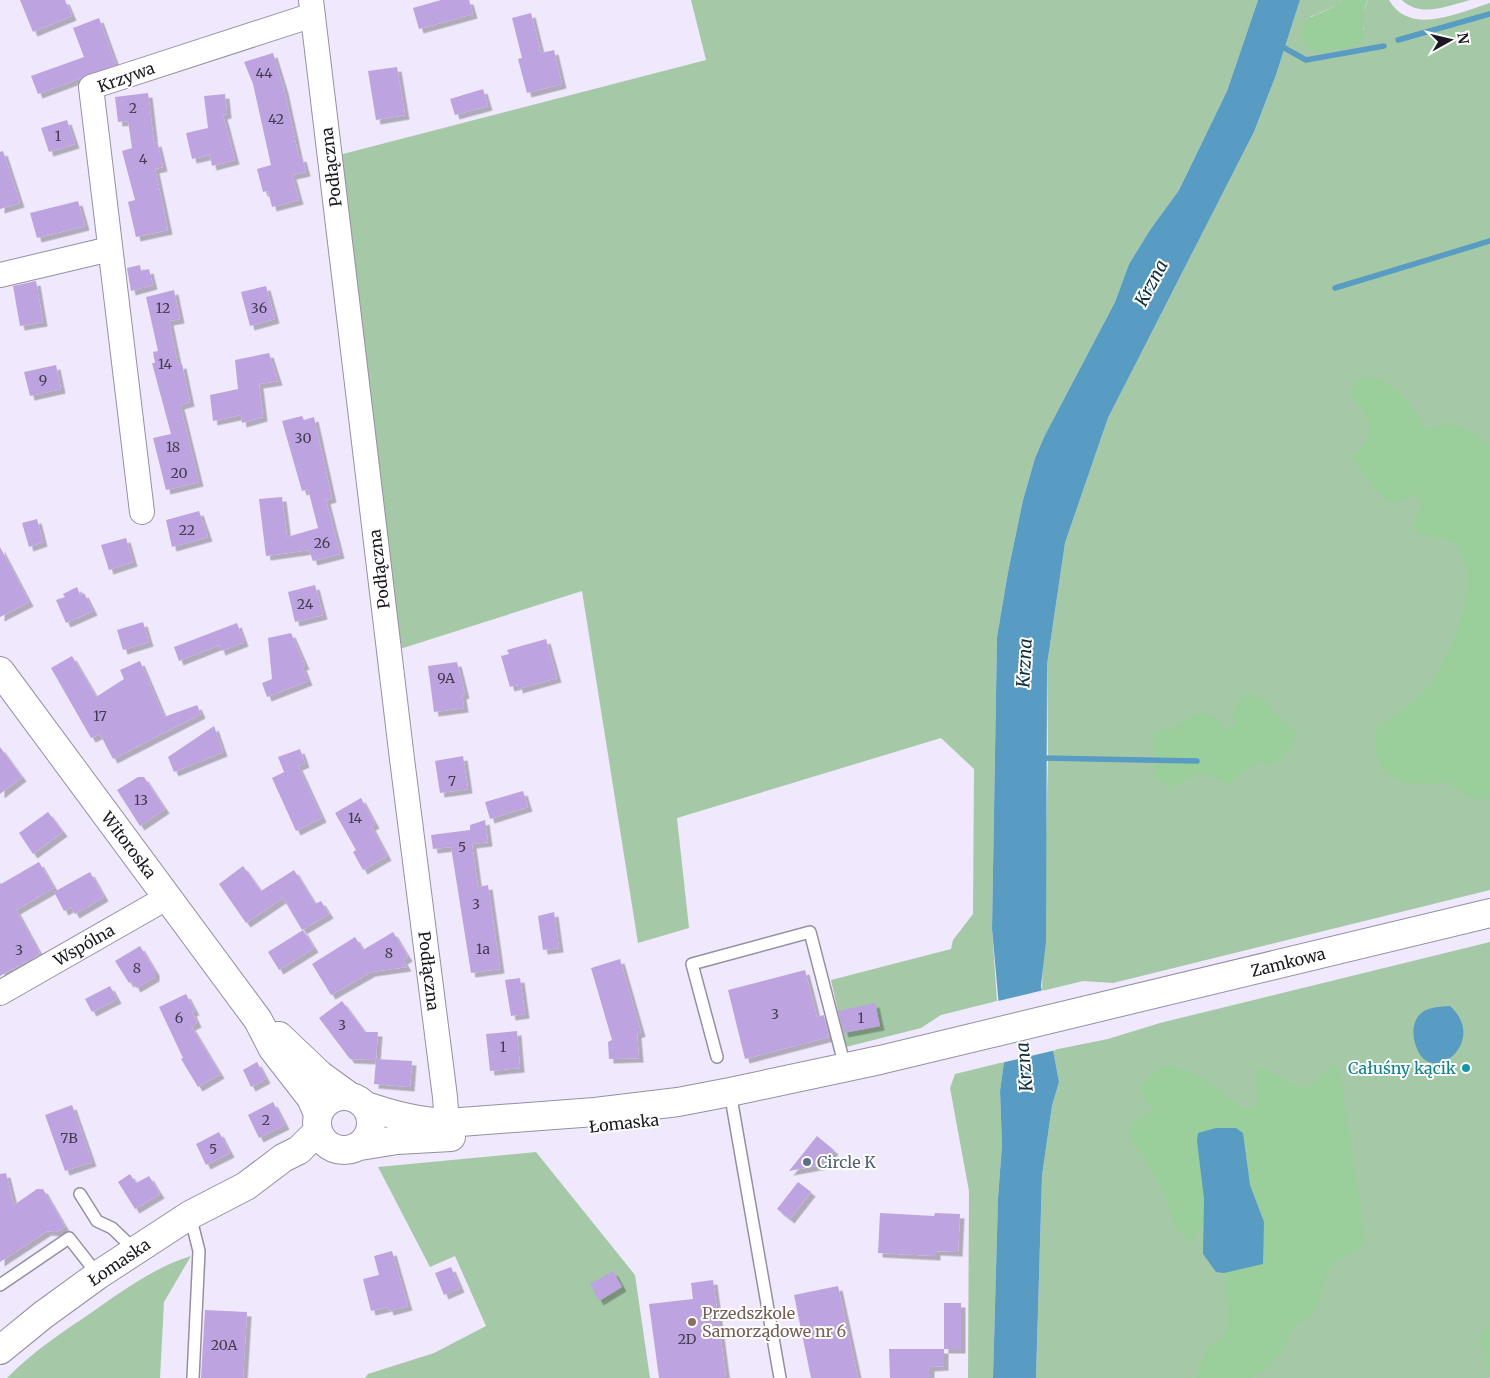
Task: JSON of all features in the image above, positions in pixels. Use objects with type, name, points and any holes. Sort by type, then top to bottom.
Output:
[{"type":"main road","name":"Witoroska","points":[[0,671],[258,1020],[273,1049],[310,1098],[318,1123],[329,1146],[350,1148]]},
{"type":"main road","name":"Zamkowa","points":[[1087,1011],[1490,913]]},
{"type":"main road","name":"Łomaska","points":[[731,1099],[844,1068],[1087,1011]]},
{"type":"main road","name":"Witoroska","points":[[258,1020],[284,1039],[320,1075],[358,1101],[448,1130]]},
{"type":"main road","name":"Łomaska","points":[[246,1186],[290,1174],[350,1148],[448,1130],[678,1102],[731,1099],[798,1091],[880,1060]]},
{"type":"main road","points":[[318,1123],[328,1100],[338,1096],[358,1101],[372,1120],[371,1128],[369,1135],[350,1148]]},
{"type":"main road","name":"Łomaska","points":[[0,1350],[43,1315],[98,1275],[190,1215],[246,1186],[282,1158],[299,1150],[311,1141],[318,1123]]},
{"type":"street","name":"Krzywa","points":[[142,512],[91,86],[312,8]]},
{"type":"street","name":"Podłączna","points":[[312,8],[448,1130]]},
{"type":"street","points":[[0,275],[110,249]]},
{"type":"street","name":"Wspólna","points":[[0,993],[168,897]]},
{"type":"lane","points":[[716,1057],[692,964],[810,932],[844,1068]]},
{"type":"lane","points":[[731,1099],[780,1378]]},
{"type":"lane","points":[[80,1194],[97,1221],[112,1228],[136,1251]]},
{"type":"lane","points":[[190,1215],[199,1252],[193,1378]]},
{"type":"lane","points":[[0,1285],[69,1238],[98,1275]]},
{"type":"green space","points":[[691,0],[1258,0],[1227,91],[1179,190],[1150,230],[1129,264],[1115,302],[1045,435],[1035,458],[1023,500],[997,637],[992,929],[997,1001],[941,1015],[921,1028],[846,1047],[831,980],[951,949],[953,940],[973,914],[974,769],[941,738],[677,818],[689,928],[638,943],[582,591],[400,649],[339,155],[706,60]]},
{"type":"green space","points":[[1300,0],[1342,0],[1338,5],[1310,17],[1364,30],[1361,18],[1368,0],[1389,0],[1398,11],[1409,17],[1422,20],[1450,16],[1490,3],[1490,890],[1113,983],[1083,981],[1042,991],[1048,759],[1047,665],[1065,543],[1108,418],[1254,132],[1276,75]]},
{"type":"green space","points":[[1342,0],[1368,0],[1363,15],[1363,40],[1354,47],[1316,52],[1306,45],[1302,38],[1302,29],[1305,23],[1316,14],[1337,5]]},
{"type":"green space","points":[[1402,0],[1470,0],[1435,9],[1426,9],[1409,5]]},
{"type":"green space","points":[[1371,377],[1381,380],[1397,391],[1411,405],[1427,430],[1451,423],[1477,434],[1490,447],[1490,796],[1484,799],[1473,799],[1457,790],[1448,782],[1417,784],[1393,778],[1384,770],[1378,760],[1376,728],[1422,693],[1435,677],[1442,664],[1461,617],[1465,602],[1467,575],[1464,562],[1455,542],[1420,535],[1413,526],[1421,502],[1415,495],[1396,503],[1390,502],[1373,488],[1353,459],[1367,439],[1369,427],[1365,414],[1349,393],[1357,381]]},
{"type":"green space","points":[[1248,693],[1262,696],[1270,708],[1297,734],[1287,752],[1277,762],[1265,765],[1258,763],[1247,768],[1229,784],[1206,774],[1192,777],[1174,787],[1157,780],[1154,762],[1154,733],[1172,728],[1194,715],[1203,713],[1212,715],[1225,728],[1232,726],[1235,722],[1234,709]]},
{"type":"green space","points":[[1490,942],[1490,1378],[1036,1378],[1042,1176],[1052,1106],[1059,1082],[1053,1050],[1108,1039],[1160,1023]]},
{"type":"green space","points":[[1004,1062],[1000,1091],[1002,1145],[998,1198],[993,1378],[968,1378],[969,1191],[950,1088],[955,1074]]},
{"type":"green space","points":[[1332,1064],[1340,1071],[1366,1244],[1335,1262],[1328,1270],[1318,1306],[1307,1320],[1291,1329],[1287,1341],[1274,1362],[1253,1378],[1196,1378],[1204,1353],[1225,1335],[1228,1320],[1224,1273],[1263,1264],[1264,1222],[1250,1185],[1236,1128],[1208,1129],[1204,1221],[1192,1242],[1174,1224],[1168,1203],[1153,1173],[1128,1134],[1137,1120],[1154,1111],[1145,1100],[1140,1086],[1157,1070],[1167,1067],[1179,1068],[1203,1079],[1244,1109],[1251,1110],[1257,1104],[1256,1068],[1264,1069],[1291,1084],[1303,1087],[1309,1086],[1316,1081]]},
{"type":"green space","points":[[536,1152],[635,1275],[650,1378],[365,1378],[368,1374],[434,1353],[486,1326],[455,1256],[430,1267],[378,1167]]},
{"type":"green space","points":[[191,1256],[164,1302],[160,1378],[7,1378],[44,1345],[123,1291],[163,1267]]},
{"type":"green space","points":[[1490,1325],[1490,1371],[1485,1364],[1487,1354],[1479,1341],[1482,1331]]},
{"type":"water","name":"Krzna","points":[[1258,0],[1300,0],[1276,75],[1254,132],[1108,418],[1065,543],[1047,665],[1046,941],[1041,986],[1059,1082],[1052,1106],[1042,1176],[1036,1378],[993,1378],[998,1198],[1002,1145],[1000,1091],[1004,1062],[992,929],[997,637],[1008,572],[1023,500],[1035,458],[1045,435],[1115,302],[1129,264],[1150,230],[1179,190],[1227,91]]},
{"type":"water","points":[[1450,1006],[1461,1020],[1463,1033],[1460,1046],[1453,1056],[1443,1062],[1432,1063],[1423,1058],[1416,1046],[1413,1033],[1414,1026],[1422,1012],[1435,1007]]},
{"type":"water","points":[[1216,1128],[1236,1128],[1243,1133],[1250,1185],[1264,1222],[1263,1264],[1224,1273],[1216,1272],[1203,1254],[1204,1199],[1197,1141],[1198,1133]]},
{"type":"pier","points":[[1044,990],[1056,1050],[1001,1063],[994,1002]]},
{"type":"building","points":[[20,0],[65,0],[72,16],[33,32]]},
{"type":"building","points":[[441,0],[469,0],[473,14],[419,29],[413,8]]},
{"type":"building","points":[[531,13],[541,53],[554,50],[562,84],[527,93],[518,59],[522,58],[512,18]]},
{"type":"building","points":[[99,18],[116,65],[38,94],[31,76],[84,57],[73,28]]},
{"type":"building","points":[[273,53],[284,89],[299,158],[302,157],[306,172],[292,175],[299,200],[272,207],[268,191],[263,192],[257,169],[271,165],[253,84],[244,62]]},
{"type":"building","points":[[397,67],[405,115],[376,120],[368,71]]},
{"type":"building","points":[[483,89],[488,106],[455,115],[450,99]]},
{"type":"building","points":[[148,93],[154,143],[157,142],[163,167],[155,169],[168,230],[136,237],[128,202],[135,200],[122,151],[132,148],[128,121],[118,122],[115,97]]},
{"type":"building","points":[[225,94],[227,114],[223,115],[235,160],[212,166],[210,155],[192,159],[186,133],[208,128],[204,96]]},
{"type":"building","points":[[67,120],[75,144],[49,152],[41,128]]},
{"type":"building","points":[[3,151],[20,203],[0,209],[0,152]]},
{"type":"building","points":[[78,201],[85,226],[37,238],[30,213]]},
{"type":"building","points":[[140,265],[141,271],[149,269],[153,285],[131,291],[127,268]]},
{"type":"building","points":[[36,281],[43,322],[20,326],[13,286]]},
{"type":"building","points":[[266,286],[275,319],[250,326],[241,292]]},
{"type":"building","points":[[174,290],[180,319],[169,321],[178,365],[182,364],[190,402],[180,405],[199,482],[166,490],[153,438],[171,434],[152,363],[155,363],[153,352],[158,351],[146,297]]},
{"type":"building","points":[[269,353],[278,381],[259,384],[263,417],[242,423],[241,415],[213,421],[210,395],[238,389],[235,360]]},
{"type":"building","points":[[56,365],[61,389],[30,396],[24,372]]},
{"type":"building","points":[[302,416],[304,420],[314,417],[332,498],[326,500],[340,554],[313,561],[309,550],[266,556],[259,499],[282,497],[287,537],[318,528],[308,489],[302,491],[282,421]]},
{"type":"building","points":[[199,511],[208,537],[172,547],[166,520]]},
{"type":"building","points":[[37,519],[43,542],[29,547],[22,523]]},
{"type":"building","points":[[126,538],[133,562],[109,570],[101,545]]},
{"type":"building","points":[[0,547],[29,602],[0,617]]},
{"type":"building","points":[[315,585],[323,615],[295,622],[288,592]]},
{"type":"building","points":[[77,587],[80,595],[84,593],[93,611],[66,623],[56,600],[65,597],[63,594]]},
{"type":"building","points":[[143,622],[149,642],[123,650],[117,630]]},
{"type":"building","points":[[237,623],[244,642],[221,651],[219,645],[179,661],[174,647]]},
{"type":"building","points":[[291,633],[305,665],[302,666],[308,681],[267,697],[262,683],[272,679],[268,638]]},
{"type":"building","points":[[546,639],[557,678],[518,689],[518,685],[510,687],[501,656],[509,654],[507,650]]},
{"type":"building","points":[[72,656],[96,697],[124,679],[120,670],[140,661],[164,717],[197,705],[201,714],[113,759],[100,734],[91,738],[51,668]]},
{"type":"building","points":[[457,662],[465,694],[462,695],[464,708],[434,712],[428,666]]},
{"type":"building","points":[[214,726],[223,752],[174,772],[168,757]]},
{"type":"building","points":[[0,747],[22,777],[0,794]]},
{"type":"building","points":[[300,749],[305,763],[298,766],[322,818],[296,831],[272,778],[284,772],[278,757]]},
{"type":"building","points":[[463,756],[468,789],[440,793],[435,761]]},
{"type":"building","points":[[138,777],[144,777],[165,809],[140,826],[117,790]]},
{"type":"building","points":[[523,791],[528,807],[490,819],[485,802]]},
{"type":"building","points":[[361,798],[375,824],[371,826],[387,856],[363,870],[353,852],[356,850],[335,813]]},
{"type":"building","points":[[48,812],[63,832],[33,854],[19,833]]},
{"type":"building","points":[[485,820],[488,842],[472,844],[478,887],[488,885],[500,969],[471,973],[451,847],[433,849],[431,835],[470,830],[470,825]]},
{"type":"building","points":[[39,862],[54,888],[16,910],[40,954],[0,976],[0,882],[1,884]]},
{"type":"building","points":[[243,866],[261,891],[294,870],[315,904],[321,901],[329,914],[302,930],[283,898],[246,923],[219,884]]},
{"type":"building","points":[[90,872],[104,897],[75,914],[71,907],[64,911],[54,892]]},
{"type":"building","points":[[554,912],[559,948],[543,950],[538,916]]},
{"type":"building","points":[[303,930],[314,948],[279,970],[268,952]]},
{"type":"building","points":[[393,932],[408,957],[403,960],[407,967],[371,972],[331,995],[312,964],[355,937],[363,950]]},
{"type":"building","points":[[140,946],[155,971],[155,977],[136,988],[132,981],[129,983],[115,961]]},
{"type":"building","points":[[620,959],[641,1032],[637,1034],[639,1058],[609,1059],[608,1042],[612,1040],[591,968]]},
{"type":"building","points":[[805,970],[817,1017],[824,1015],[829,1037],[745,1059],[728,990]]},
{"type":"building","points":[[520,978],[525,1014],[511,1016],[505,980]]},
{"type":"building","points":[[110,986],[117,999],[92,1012],[85,999]]},
{"type":"building","points":[[186,994],[195,1011],[192,1012],[197,1023],[191,1026],[220,1074],[198,1087],[181,1059],[183,1058],[159,1007]]},
{"type":"building","points":[[342,1001],[365,1032],[378,1032],[376,1059],[412,1061],[410,1087],[374,1084],[376,1060],[350,1059],[319,1018]]},
{"type":"building","points":[[875,1003],[880,1026],[844,1033],[838,1011]]},
{"type":"building","points":[[517,1031],[520,1068],[490,1071],[486,1034]]},
{"type":"building","points":[[257,1062],[266,1079],[251,1087],[243,1070]]},
{"type":"building","points":[[273,1102],[285,1125],[259,1138],[248,1115]]},
{"type":"building","points":[[72,1105],[92,1162],[65,1171],[45,1115]]},
{"type":"building","points":[[219,1132],[230,1153],[206,1165],[196,1144]]},
{"type":"building","points":[[817,1136],[834,1150],[822,1165],[789,1171]]},
{"type":"building","points":[[6,1173],[14,1205],[37,1189],[43,1189],[65,1227],[56,1232],[47,1231],[0,1262],[0,1174]]},
{"type":"building","points":[[130,1174],[136,1183],[149,1176],[160,1194],[135,1209],[118,1182]]},
{"type":"building","points":[[798,1182],[811,1192],[790,1219],[777,1209]]},
{"type":"building","points":[[880,1213],[934,1216],[935,1213],[960,1214],[958,1252],[936,1251],[936,1256],[878,1253]]},
{"type":"building","points":[[392,1251],[408,1306],[389,1311],[388,1307],[371,1311],[363,1279],[379,1275],[374,1256]]},
{"type":"building","points":[[451,1267],[460,1288],[444,1295],[435,1273]]},
{"type":"building","points":[[613,1271],[622,1287],[599,1301],[590,1284]]},
{"type":"building","points":[[713,1280],[726,1378],[659,1378],[649,1304],[693,1299],[691,1283]]},
{"type":"building","points":[[838,1286],[858,1378],[811,1378],[794,1295]]},
{"type":"building","points":[[944,1303],[961,1303],[961,1349],[944,1349]]},
{"type":"building","points":[[205,1310],[247,1312],[243,1378],[201,1378]]},
{"type":"building","points":[[889,1349],[944,1349],[944,1366],[930,1367],[930,1378],[890,1378]]},
{"type":"waterway","points":[[1398,40],[1490,14]]},
{"type":"waterway","points":[[1279,45],[1306,60],[1384,46]]},
{"type":"waterway","points":[[1335,288],[1490,241]]},
{"type":"waterway","points":[[1041,758],[1197,761]]},
{"type":"place","name":"Całuśny kącik","points":[[1466,1068]]},
{"type":"place","name":"Circle K","points":[[807,1162]]},
{"type":"place","name":"Przedszkole Samorządowe nr 6","points":[[692,1322]]}]
